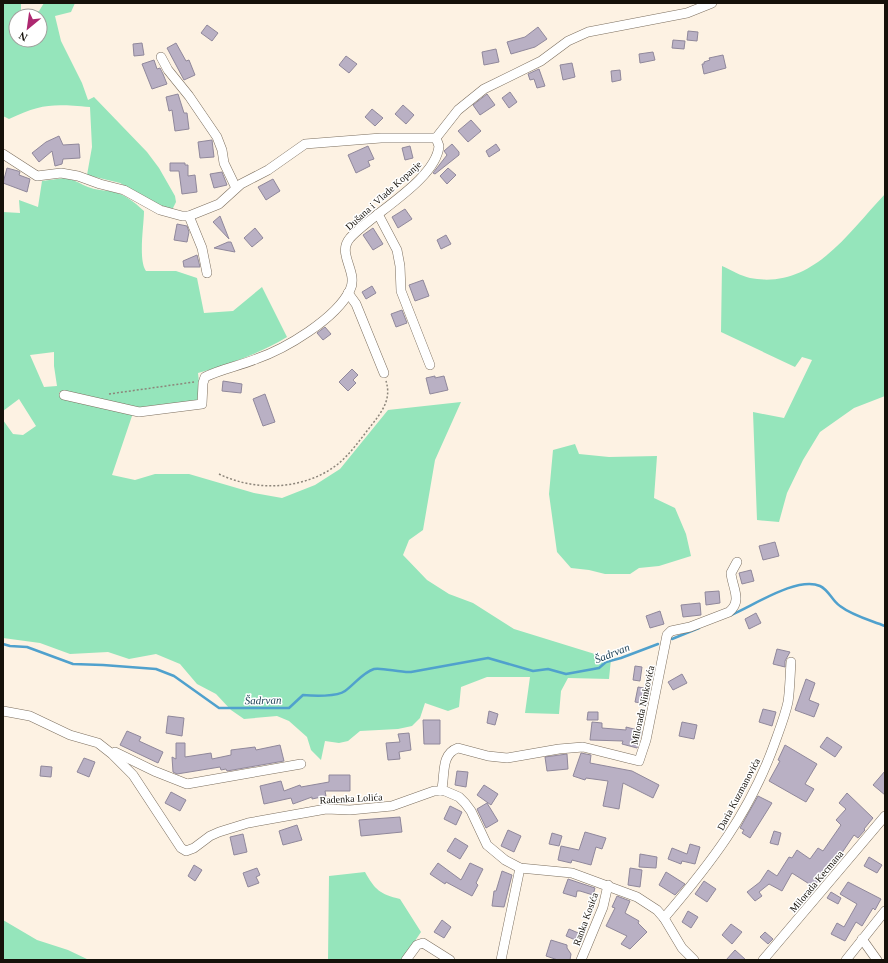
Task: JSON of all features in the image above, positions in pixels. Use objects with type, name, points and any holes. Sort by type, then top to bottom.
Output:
[{"type":"street","points":[[3,154],[37,176],[61,173],[78,176],[100,184],[124,190],[160,210],[182,216],[189,216],[219,204],[236,188],[268,170],[305,144],[381,138],[436,138],[458,110],[484,89],[541,60],[568,41],[588,32],[687,13],[712,3]]},
{"type":"street","points":[[161,57],[168,70],[189,96],[217,137],[222,150],[224,163],[236,188]]},
{"type":"street","name":"Dušana i Vlade Kopanje","points":[[203,381],[205,377],[278,350],[323,320],[338,306],[351,289],[352,275],[346,258],[345,246],[350,238],[408,189],[433,164],[439,146],[436,138]]},
{"type":"street","points":[[378,214],[397,250],[400,266],[401,291],[430,365]]},
{"type":"street","points":[[189,216],[202,248],[207,273]]},
{"type":"street","points":[[348,293],[356,304],[384,373]]},
{"type":"street","points":[[64,394],[139,412],[202,404],[203,381]]},
{"type":"street","name":"Milorada Ninkovića","points":[[440,791],[442,788],[446,757],[450,752],[458,748],[488,756],[507,758],[553,750],[583,747],[639,761],[646,740],[667,636],[671,631],[690,627],[729,612],[734,608],[737,598],[731,573],[737,562]]},
{"type":"street","name":"Daria Kuzmanovića","points":[[664,918],[704,870],[725,841],[764,770],[782,723],[788,702],[790,662]]},
{"type":"street","name":"Radenka Lolića","points":[[3,711],[30,716],[70,735],[98,743],[126,767],[181,848],[186,851],[194,848],[210,836],[248,823],[326,809],[350,810],[392,806],[434,791],[440,791]]},
{"type":"street","points":[[104,748],[187,784],[301,764]]},
{"type":"street","points":[[440,791],[452,793],[461,799],[471,811],[487,844],[505,860],[520,868],[550,869],[572,872],[608,885],[647,902],[664,918],[682,948],[694,960]]},
{"type":"street","name":"Milorada Kecmana","points":[[763,960],[885,816]]},
{"type":"street","points":[[501,960],[520,868]]},
{"type":"street","name":"Ranka Kosića","points":[[581,960],[602,907],[608,885]]},
{"type":"street","points":[[846,960],[885,911]]},
{"type":"street","points":[[862,939],[877,960]]},
{"type":"street","points":[[406,960],[417,945],[423,943],[450,960]]},
{"type":"path","points":[[219,474],[236,482],[250,485],[279,486],[310,480],[326,472],[339,463],[355,446],[383,410],[388,398],[388,388],[384,373]]},
{"type":"path","points":[[109,394],[203,381]]},
{"type":"green space","points":[[3,3],[21,3],[21,8],[8,8],[8,48],[48,48],[48,8],[41,8],[44,3],[75,3],[71,12],[55,16],[61,41],[82,83],[88,100],[94,97],[147,152],[159,168],[175,196],[176,202],[172,210],[153,202],[120,183],[87,175],[92,147],[90,107],[57,105],[40,107],[9,119],[3,116]]},
{"type":"green space","points":[[65,178],[74,180],[91,188],[114,192],[128,198],[144,211],[142,259],[146,271],[176,271],[197,278],[204,313],[233,311],[262,287],[287,337],[266,349],[244,358],[198,373],[201,400],[139,409],[59,392],[62,398],[133,413],[112,475],[135,480],[155,474],[189,474],[254,493],[282,498],[315,485],[340,469],[388,410],[461,402],[435,460],[423,530],[409,540],[403,555],[427,580],[449,594],[473,603],[514,629],[611,659],[609,679],[568,678],[561,691],[559,714],[525,713],[530,677],[487,677],[461,687],[459,707],[448,711],[425,703],[420,718],[412,726],[398,729],[360,731],[348,741],[339,743],[325,741],[321,760],[311,750],[307,737],[289,721],[277,716],[244,719],[231,710],[216,694],[197,684],[180,664],[156,654],[129,659],[108,652],[70,654],[40,643],[3,638],[3,420],[13,434],[23,435],[36,426],[19,399],[3,411],[3,212],[20,213],[19,200],[38,207],[42,181]],"holes":[[[54,352],[54,366],[57,386],[44,387],[30,355]]]},
{"type":"green space","points":[[885,194],[885,396],[854,408],[820,432],[803,460],[787,493],[779,522],[757,520],[753,412],[784,418],[812,360],[802,357],[795,367],[721,332],[722,266],[750,278],[772,279],[792,275],[810,267],[827,255],[842,241]]},
{"type":"green space","points":[[575,444],[579,454],[609,457],[657,456],[654,498],[675,508],[686,534],[691,556],[659,566],[639,568],[630,574],[605,574],[571,568],[557,552],[549,494],[553,450]]},
{"type":"green space","points":[[365,872],[375,887],[383,893],[400,899],[421,932],[402,960],[328,960],[329,876]]},
{"type":"green space","points":[[3,920],[37,940],[68,950],[89,960],[3,960]]},
{"type":"building","points":[[207,25],[218,33],[212,41],[201,33]]},
{"type":"building","points":[[538,27],[547,39],[535,47],[511,54],[507,42],[525,37]]},
{"type":"building","points":[[688,31],[698,32],[697,41],[687,40]]},
{"type":"building","points":[[673,40],[685,41],[684,49],[672,48]]},
{"type":"building","points":[[142,43],[144,55],[134,56],[133,44]]},
{"type":"building","points":[[176,43],[186,61],[189,60],[195,75],[184,80],[167,48]]},
{"type":"building","points":[[496,49],[499,62],[484,65],[482,52]]},
{"type":"building","points":[[653,52],[655,60],[640,63],[639,54]]},
{"type":"building","points":[[723,55],[726,68],[704,74],[702,64],[704,64],[704,62],[710,60],[709,58]]},
{"type":"building","points":[[346,56],[357,64],[349,73],[339,65]]},
{"type":"building","points":[[154,60],[157,69],[160,68],[167,84],[152,89],[142,64]]},
{"type":"building","points":[[572,63],[575,77],[563,80],[560,65]]},
{"type":"building","points":[[539,69],[545,86],[537,88],[534,79],[530,80],[528,74]]},
{"type":"building","points":[[620,70],[621,80],[612,82],[611,71]]},
{"type":"building","points":[[510,92],[517,102],[509,108],[502,98]]},
{"type":"building","points":[[178,94],[184,113],[187,113],[189,129],[175,131],[172,110],[169,111],[166,97]]},
{"type":"building","points":[[487,94],[495,105],[480,115],[473,105]]},
{"type":"building","points":[[403,105],[414,115],[406,124],[395,114]]},
{"type":"building","points":[[372,109],[383,118],[375,126],[365,117]]},
{"type":"building","points":[[471,120],[481,131],[468,142],[458,131]]},
{"type":"building","points":[[59,136],[63,145],[79,144],[80,158],[63,159],[62,164],[55,166],[52,151],[39,162],[32,153],[46,142]]},
{"type":"building","points":[[212,140],[214,157],[200,158],[198,142]]},
{"type":"building","points":[[452,144],[459,152],[459,155],[435,174],[433,173],[447,155],[444,151]]},
{"type":"building","points":[[496,144],[500,150],[489,157],[486,151]]},
{"type":"building","points":[[368,146],[374,159],[368,161],[370,166],[356,173],[348,155]]},
{"type":"building","points":[[410,146],[413,158],[405,160],[402,148]]},
{"type":"building","points":[[170,163],[185,163],[185,165],[188,165],[188,176],[195,175],[197,192],[182,194],[179,171],[170,171]]},
{"type":"building","points":[[7,168],[18,171],[20,172],[19,175],[30,179],[27,192],[3,183]]},
{"type":"building","points":[[448,168],[456,175],[447,184],[440,176]]},
{"type":"building","points":[[222,172],[227,185],[214,188],[210,174]]},
{"type":"building","points":[[273,179],[280,191],[266,200],[258,187]]},
{"type":"building","points":[[405,209],[412,219],[398,228],[392,217]]},
{"type":"building","points":[[220,216],[229,239],[213,222]]},
{"type":"building","points":[[177,224],[187,226],[189,232],[187,242],[174,240]]},
{"type":"building","points":[[255,228],[263,238],[252,247],[244,238]]},
{"type":"building","points":[[373,228],[383,244],[373,250],[363,235]]},
{"type":"building","points":[[446,235],[451,244],[441,249],[437,240]]},
{"type":"building","points":[[231,242],[235,252],[214,248]]},
{"type":"building","points":[[197,255],[200,267],[184,267],[183,261]]},
{"type":"building","points":[[423,280],[429,296],[415,301],[409,285]]},
{"type":"building","points":[[372,286],[376,293],[366,299],[362,292]]},
{"type":"building","points":[[402,310],[407,323],[396,327],[391,314]]},
{"type":"building","points":[[325,327],[331,334],[323,340],[317,333]]},
{"type":"building","points":[[352,369],[358,375],[353,380],[356,383],[348,391],[339,382]]},
{"type":"building","points":[[435,376],[435,378],[444,376],[448,390],[430,394],[426,378]]},
{"type":"building","points":[[223,381],[242,384],[241,393],[222,391]]},
{"type":"building","points":[[265,394],[275,422],[263,426],[253,399]]},
{"type":"building","points":[[775,542],[779,556],[763,560],[759,546]]},
{"type":"building","points":[[751,570],[754,581],[742,584],[739,573]]},
{"type":"building","points":[[719,591],[720,603],[706,605],[705,592]]},
{"type":"building","points":[[700,603],[701,615],[683,617],[681,605]]},
{"type":"building","points":[[660,611],[664,624],[650,628],[646,616]]},
{"type":"building","points":[[756,613],[761,623],[749,629],[745,619]]},
{"type":"building","points":[[777,649],[790,652],[785,661],[785,667],[773,664]]},
{"type":"building","points":[[635,666],[642,667],[640,681],[633,680]]},
{"type":"building","points":[[682,674],[687,683],[673,690],[668,682]]},
{"type":"building","points":[[806,679],[815,683],[809,700],[819,704],[814,717],[795,710]]},
{"type":"building","points":[[638,687],[650,689],[647,704],[635,702]]},
{"type":"building","points":[[763,709],[776,712],[772,726],[759,722]]},
{"type":"building","points":[[489,711],[498,714],[495,725],[487,723]]},
{"type":"building","points":[[588,712],[598,712],[598,720],[587,720]]},
{"type":"building","points":[[168,716],[184,718],[182,736],[166,733]]},
{"type":"building","points":[[423,720],[440,720],[440,744],[424,744]]},
{"type":"building","points":[[592,722],[602,723],[602,728],[626,730],[626,727],[642,731],[637,748],[622,744],[623,741],[590,740]]},
{"type":"building","points":[[682,722],[697,725],[694,739],[679,736]]},
{"type":"building","points":[[127,731],[141,737],[139,741],[163,752],[158,763],[120,745]]},
{"type":"building","points":[[409,733],[411,750],[399,752],[400,759],[388,760],[386,743],[400,742],[398,734]]},
{"type":"building","points":[[827,737],[842,747],[835,757],[820,747]]},
{"type":"building","points":[[176,743],[185,743],[185,757],[211,753],[212,759],[231,755],[231,750],[255,747],[256,750],[280,745],[284,761],[227,771],[226,769],[221,770],[220,767],[177,774],[173,772],[172,757],[176,759]]},
{"type":"building","points":[[785,745],[817,764],[805,784],[814,789],[806,802],[769,781],[780,761],[778,760]]},
{"type":"building","points":[[581,753],[591,755],[590,763],[632,771],[659,785],[653,798],[623,783],[619,809],[603,806],[608,781],[586,778],[585,780],[573,776]]},
{"type":"building","points":[[567,754],[568,769],[547,771],[545,757]]},
{"type":"building","points":[[84,758],[95,762],[89,777],[77,772]]},
{"type":"building","points":[[41,766],[52,767],[51,777],[40,776]]},
{"type":"building","points":[[457,771],[468,772],[466,787],[455,785]]},
{"type":"building","points":[[885,771],[885,795],[873,785]]},
{"type":"building","points":[[329,775],[350,775],[350,791],[325,791],[326,796],[312,799],[312,797],[293,804],[291,798],[264,804],[260,786],[281,781],[284,791],[300,785],[301,787],[329,782]]},
{"type":"building","points":[[484,785],[498,794],[491,805],[477,795]]},
{"type":"building","points":[[171,792],[186,800],[180,811],[165,803]]},
{"type":"building","points":[[847,793],[873,818],[864,829],[865,830],[858,838],[854,835],[829,872],[825,869],[814,887],[792,873],[782,891],[769,884],[759,892],[762,896],[755,901],[747,892],[760,882],[768,870],[777,876],[789,857],[792,858],[797,850],[810,859],[818,848],[823,851],[841,825],[836,820],[846,809],[839,803]]},
{"type":"building","points":[[758,796],[772,803],[750,838],[742,833],[744,830],[740,828]]},
{"type":"building","points":[[487,803],[498,821],[486,828],[477,809]]},
{"type":"building","points":[[450,806],[462,812],[456,825],[444,819]]},
{"type":"building","points":[[400,817],[402,832],[361,836],[359,820]]},
{"type":"building","points":[[297,825],[302,840],[283,845],[279,831]]},
{"type":"building","points":[[508,830],[521,836],[514,852],[501,846]]},
{"type":"building","points":[[774,831],[781,833],[778,845],[770,843]]},
{"type":"building","points":[[585,832],[606,838],[602,849],[596,847],[591,865],[572,860],[571,863],[558,860],[561,846],[579,850]]},
{"type":"building","points":[[552,833],[562,836],[559,846],[549,844]]},
{"type":"building","points":[[243,834],[247,852],[234,855],[230,837]]},
{"type":"building","points":[[455,838],[468,846],[460,859],[447,851]]},
{"type":"building","points":[[690,844],[700,847],[695,864],[682,861],[681,864],[668,859],[672,848],[687,854]]},
{"type":"building","points":[[640,854],[657,857],[656,868],[639,867]]},
{"type":"building","points":[[869,857],[882,865],[877,873],[864,866]]},
{"type":"building","points":[[438,863],[461,880],[470,863],[483,869],[476,883],[478,885],[472,896],[446,882],[445,884],[430,874]]},
{"type":"building","points":[[194,865],[202,870],[195,881],[188,876]]},
{"type":"building","points":[[257,868],[260,875],[256,877],[259,883],[248,887],[243,873]]},
{"type":"building","points":[[630,868],[642,870],[640,887],[628,885]]},
{"type":"building","points":[[502,871],[512,875],[504,907],[492,906],[494,891],[496,891]]},
{"type":"building","points":[[666,872],[685,884],[675,895],[659,885]]},
{"type":"building","points":[[568,879],[595,888],[593,895],[577,891],[576,897],[563,893]]},
{"type":"building","points":[[704,881],[716,889],[707,902],[695,894]]},
{"type":"building","points":[[848,882],[881,899],[875,910],[873,908],[862,926],[856,922],[845,941],[831,934],[837,923],[844,927],[857,904],[840,894]]},
{"type":"building","points":[[831,892],[841,898],[838,904],[827,898]]},
{"type":"building","points":[[617,896],[630,901],[625,913],[639,921],[638,923],[647,932],[630,949],[621,944],[627,936],[606,926],[615,908],[612,907]]},
{"type":"building","points":[[688,911],[698,917],[691,928],[682,922]]},
{"type":"building","points":[[442,920],[451,927],[444,938],[434,932]]},
{"type":"building","points":[[731,924],[742,932],[732,944],[722,935]]},
{"type":"building","points":[[569,929],[583,935],[580,942],[566,936]]},
{"type":"building","points":[[765,932],[773,939],[768,944],[760,937]]},
{"type":"building","points":[[551,940],[567,945],[567,948],[571,954],[570,960],[558,960],[546,956]]},
{"type":"building","points":[[735,950],[746,960],[726,960]]},
{"type":"waterway","points":[[731,615],[775,593],[799,585],[810,584],[823,588],[837,604],[845,609],[856,615],[885,626]]},
{"type":"waterway","points":[[672,639],[699,628]]},
{"type":"waterway","name":"Šadrvan","points":[[3,644],[27,647],[73,664],[156,669],[174,676],[219,708],[289,708],[303,695],[325,696],[341,693],[366,673],[374,669],[411,672],[488,658],[533,671],[548,669],[566,674],[599,668],[606,662],[658,644]]}]
